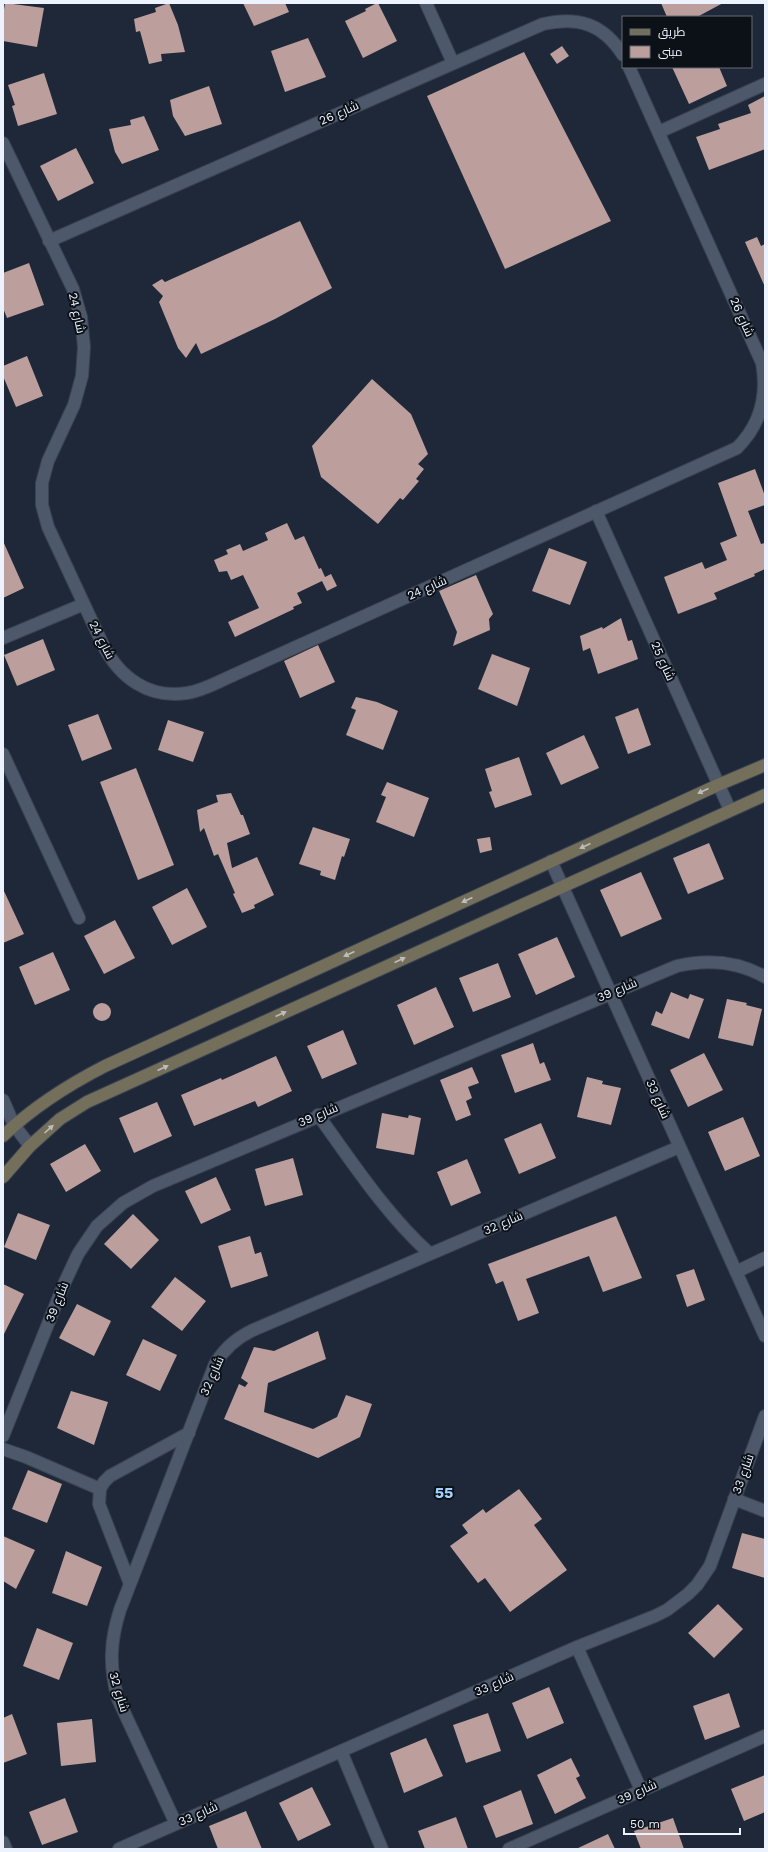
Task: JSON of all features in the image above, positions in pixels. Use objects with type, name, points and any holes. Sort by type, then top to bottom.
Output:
[{"type":"street","points":[[426,3],[453,63]]},
{"type":"street","name":"شارع 26","points":[[50,241],[531,29],[558,21],[574,21],[589,25],[603,32],[615,43],[622,53]]},
{"type":"street","name":"شارع 26","points":[[596,511],[737,448],[752,430],[760,415],[764,398],[764,375],[756,347],[629,68]]},
{"type":"street","points":[[659,132],[765,84]]},
{"type":"street","name":"شارع 24","points":[[3,143],[73,289],[81,317],[84,347],[82,376],[74,405],[48,461],[42,483],[42,505],[48,527],[110,660],[120,672],[133,682],[154,691],[167,694],[187,693],[227,678],[596,511]]},
{"type":"street","name":"شارع 25","points":[[596,511],[730,810]]},
{"type":"street","points":[[3,638],[84,604]]},
{"type":"street","points":[[3,754],[79,918]]},
{"type":"street","points":[[3,1136],[14,1125],[61,1090],[105,1066],[551,861],[765,765]]},
{"type":"street","points":[[3,1177],[30,1146],[60,1119],[87,1102],[765,795]]},
{"type":"street","name":"شارع 33","points":[[551,861],[765,1336]]},
{"type":"street","name":"شارع 39","points":[[3,1436],[72,1265],[87,1240],[110,1214],[123,1203],[153,1186],[318,1115],[677,966],[704,961],[732,964],[745,968],[765,978]]},
{"type":"street","points":[[3,1100],[14,1125],[30,1146]]},
{"type":"street","points":[[318,1115],[384,1206],[404,1229],[429,1253]]},
{"type":"street","name":"شارع 32","points":[[176,1824],[118,1699],[113,1681],[111,1657],[114,1627],[215,1364],[230,1344],[251,1331],[679,1146]]},
{"type":"street","points":[[736,1272],[765,1258]]},
{"type":"street","name":"شارع 33","points":[[119,1849],[577,1647],[667,1610],[697,1585],[710,1566],[765,1416]]},
{"type":"street","points":[[130,1584],[99,1504],[98,1496],[100,1489],[110,1476],[188,1433]]},
{"type":"street","points":[[3,1449],[26,1457],[100,1489]]},
{"type":"street","points":[[734,1499],[765,1511]]},
{"type":"street","points":[[577,1647],[641,1790]]},
{"type":"street","name":"شارع 39","points":[[508,1849],[765,1736]]},
{"type":"street","points":[[341,1751],[382,1849]]},
{"type":"street","points":[[3,1842],[6,1849]]},
{"type":"building","points":[[5,3],[44,8],[37,47],[3,41],[3,16]]},
{"type":"building","points":[[169,3],[178,25],[185,52],[161,54],[162,61],[149,64],[140,31],[136,32],[134,19],[156,12],[155,8]]},
{"type":"building","points":[[243,3],[285,3],[289,12],[254,26]]},
{"type":"building","points":[[377,3],[397,41],[363,58],[345,21],[366,11],[365,9]]},
{"type":"building","points":[[661,3],[723,3],[699,16],[667,16]]},
{"type":"building","points":[[308,38],[326,77],[285,92],[271,51]]},
{"type":"building","points":[[562,46],[569,56],[557,64],[550,54]]},
{"type":"building","points":[[524,52],[611,221],[505,269],[427,96]]},
{"type":"building","points":[[672,68],[719,68],[727,86],[689,104]]},
{"type":"building","points":[[44,73],[57,114],[18,126],[12,106],[15,105],[8,85]]},
{"type":"building","points":[[209,86],[222,124],[185,136],[173,116],[170,100]]},
{"type":"building","points":[[765,96],[765,149],[709,170],[696,137],[720,129],[718,124],[751,113],[748,105]]},
{"type":"building","points":[[144,116],[159,150],[122,164],[115,152],[109,129],[131,125],[130,120]]},
{"type":"building","points":[[76,148],[94,183],[58,201],[40,166]]},
{"type":"building","points":[[300,221],[332,288],[275,319],[201,354],[196,343],[186,358],[178,348],[159,302],[163,296],[152,285],[162,279],[165,282]]},
{"type":"building","points":[[757,237],[761,246],[765,244],[765,287],[745,242]]},
{"type":"building","points":[[29,263],[44,305],[7,318],[3,308],[3,273]]},
{"type":"building","points":[[27,356],[43,396],[16,407],[3,376],[3,366]]},
{"type":"building","points":[[372,379],[411,414],[428,454],[418,464],[424,469],[416,479],[419,481],[403,500],[400,498],[378,524],[321,477],[312,446]]},
{"type":"building","points":[[755,469],[765,496],[765,505],[748,511],[761,544],[765,543],[765,569],[754,574],[755,576],[714,593],[717,599],[678,614],[664,577],[702,562],[705,569],[727,560],[720,543],[737,536],[718,483]]},
{"type":"building","points":[[287,523],[295,540],[304,536],[319,569],[321,568],[325,577],[331,574],[337,586],[327,591],[322,581],[297,593],[302,603],[293,607],[294,609],[235,637],[228,622],[259,608],[243,575],[231,580],[227,571],[219,572],[214,560],[228,554],[226,550],[240,544],[243,551],[268,540],[265,533]]},
{"type":"building","points":[[3,541],[24,588],[3,598]]},
{"type":"building","points":[[549,548],[587,562],[570,605],[532,591]]},
{"type":"building","points":[[476,575],[493,614],[489,619],[490,630],[453,646],[457,632],[439,591]]},
{"type":"building","points":[[621,618],[628,641],[632,640],[638,659],[598,674],[590,648],[583,651],[580,636],[602,627],[603,629]]},
{"type":"building","points":[[43,639],[55,670],[17,686],[4,655]]},
{"type":"building","points":[[318,645],[335,682],[300,698],[284,661]]},
{"type":"building","points":[[492,654],[530,668],[517,706],[478,689]]},
{"type":"building","points":[[356,697],[377,702],[398,711],[383,750],[346,735],[356,710],[351,708]]},
{"type":"building","points":[[638,708],[651,745],[628,754],[615,717]]},
{"type":"building","points":[[98,714],[112,749],[82,761],[68,725]]},
{"type":"building","points":[[168,720],[204,732],[193,762],[158,750]]},
{"type":"building","points":[[584,735],[599,768],[561,785],[546,753]]},
{"type":"building","points":[[519,757],[532,795],[495,808],[489,792],[492,791],[485,769]]},
{"type":"building","points":[[136,768],[174,865],[138,880],[100,782]]},
{"type":"building","points":[[387,782],[429,798],[414,837],[376,822],[386,797],[381,795]]},
{"type":"building","points":[[231,793],[241,815],[243,815],[250,834],[227,843],[232,868],[257,857],[274,895],[254,905],[255,908],[242,913],[218,854],[214,856],[204,828],[200,832],[197,810],[218,802],[216,795]]},
{"type":"building","points":[[313,827],[350,839],[344,857],[342,856],[335,880],[320,875],[321,871],[299,864]]},
{"type":"building","points":[[490,837],[492,850],[480,853],[477,839]]},
{"type":"building","points":[[709,843],[724,879],[688,894],[673,858]]},
{"type":"building","points":[[641,872],[662,919],[621,937],[600,890]]},
{"type":"building","points":[[187,888],[207,927],[172,945],[152,907]]},
{"type":"building","points":[[3,889],[24,934],[3,943]]},
{"type":"building","points":[[115,920],[135,958],[104,974],[84,936]]},
{"type":"building","points":[[557,937],[575,977],[536,995],[518,954]]},
{"type":"building","points":[[53,952],[70,990],[35,1005],[19,967]]},
{"type":"building","points":[[498,963],[511,997],[473,1012],[459,978]]},
{"type":"building","points":[[436,987],[454,1027],[414,1045],[397,1005]]},
{"type":"building","points":[[671,992],[688,999],[690,994],[704,999],[689,1039],[651,1025],[656,1011],[662,1014]]},
{"type":"building","points":[[727,999],[747,1003],[746,1005],[762,1009],[753,1046],[718,1038]]},
{"type":"building","points":[[102,1003],[108,1006],[111,1012],[108,1018],[102,1021],[96,1018],[93,1012],[96,1006]]},
{"type":"building","points":[[343,1030],[357,1064],[322,1079],[307,1046]]},
{"type":"building","points":[[533,1043],[540,1064],[544,1062],[551,1080],[515,1093],[501,1055]]},
{"type":"building","points":[[704,1053],[723,1090],[688,1107],[670,1070]]},
{"type":"building","points":[[276,1056],[292,1091],[258,1107],[255,1101],[194,1126],[181,1095],[221,1078],[222,1080]]},
{"type":"building","points":[[472,1067],[479,1083],[468,1087],[472,1098],[466,1101],[471,1115],[456,1121],[440,1080]]},
{"type":"building","points":[[587,1077],[603,1081],[602,1084],[621,1088],[611,1125],[577,1117]]},
{"type":"building","points":[[157,1102],[172,1136],[134,1153],[119,1118]]},
{"type":"building","points":[[382,1113],[408,1118],[409,1115],[421,1118],[414,1155],[376,1148]]},
{"type":"building","points":[[743,1117],[760,1156],[725,1171],[708,1132]]},
{"type":"building","points":[[541,1123],[556,1158],[519,1174],[504,1139]]},
{"type":"building","points":[[85,1144],[101,1171],[66,1192],[50,1164]]},
{"type":"building","points":[[293,1158],[303,1195],[265,1206],[255,1169]]},
{"type":"building","points":[[467,1159],[481,1193],[451,1206],[437,1172]]},
{"type":"building","points":[[216,1177],[231,1210],[201,1224],[185,1191]]},
{"type":"building","points":[[18,1213],[50,1225],[36,1260],[4,1247]]},
{"type":"building","points":[[133,1214],[159,1240],[131,1269],[104,1244]]},
{"type":"building","points":[[616,1216],[642,1278],[603,1292],[589,1256],[526,1279],[539,1313],[518,1321],[503,1281],[496,1284],[488,1264]]},
{"type":"building","points":[[250,1236],[255,1254],[261,1252],[268,1276],[231,1288],[218,1246]]},
{"type":"building","points":[[694,1269],[705,1300],[687,1307],[676,1275]]},
{"type":"building","points":[[175,1277],[206,1301],[182,1331],[151,1307]]},
{"type":"building","points":[[3,1284],[24,1294],[3,1336]]},
{"type":"building","points":[[77,1304],[111,1321],[94,1356],[59,1338]]},
{"type":"building","points":[[318,1331],[326,1359],[268,1383],[264,1412],[313,1429],[337,1417],[346,1395],[372,1404],[360,1437],[318,1458],[224,1419],[239,1384],[245,1387],[248,1383],[241,1378],[254,1347],[274,1351]]},
{"type":"building","points":[[143,1339],[177,1355],[160,1391],[126,1375]]},
{"type":"building","points":[[71,1391],[108,1402],[94,1445],[57,1428]]},
{"type":"building","points":[[28,1470],[62,1484],[47,1523],[12,1509]]},
{"type":"building","points":[[519,1489],[542,1519],[534,1525],[567,1570],[510,1612],[485,1578],[478,1583],[450,1546],[468,1533],[462,1525],[483,1509],[486,1513]]},
{"type":"building","points":[[742,1533],[765,1539],[765,1578],[732,1568]]},
{"type":"building","points":[[3,1536],[35,1550],[16,1589],[3,1581]]},
{"type":"building","points":[[66,1551],[102,1567],[87,1606],[52,1593]]},
{"type":"building","points":[[718,1604],[743,1629],[714,1658],[688,1633]]},
{"type":"building","points":[[37,1628],[73,1643],[59,1680],[23,1666]]},
{"type":"building","points":[[549,1687],[564,1723],[527,1739],[512,1703]]},
{"type":"building","points":[[729,1693],[740,1727],[705,1740],[693,1706]]},
{"type":"building","points":[[488,1713],[501,1751],[466,1763],[453,1725]]},
{"type":"building","points":[[12,1714],[27,1754],[3,1763],[3,1718]]},
{"type":"building","points":[[92,1719],[96,1762],[61,1766],[57,1723]]},
{"type":"building","points":[[426,1738],[443,1776],[404,1793],[390,1753]]},
{"type":"building","points":[[571,1758],[580,1776],[576,1778],[586,1798],[555,1814],[537,1775]]},
{"type":"building","points":[[765,1775],[765,1812],[744,1821],[731,1789]]},
{"type":"building","points":[[312,1787],[331,1825],[298,1841],[279,1803]]},
{"type":"building","points":[[521,1790],[533,1824],[496,1838],[483,1806]]},
{"type":"building","points":[[65,1798],[78,1832],[42,1845],[29,1812]]},
{"type":"building","points":[[246,1811],[262,1849],[218,1849],[209,1826]]},
{"type":"building","points":[[456,1817],[468,1849],[425,1849],[418,1831]]},
{"type":"building","points":[[673,1818],[684,1849],[641,1849],[634,1831]]},
{"type":"building","points":[[608,1834],[615,1849],[576,1849]]},
{"type":"district","name":"55","points":[[444,1492]]}]
